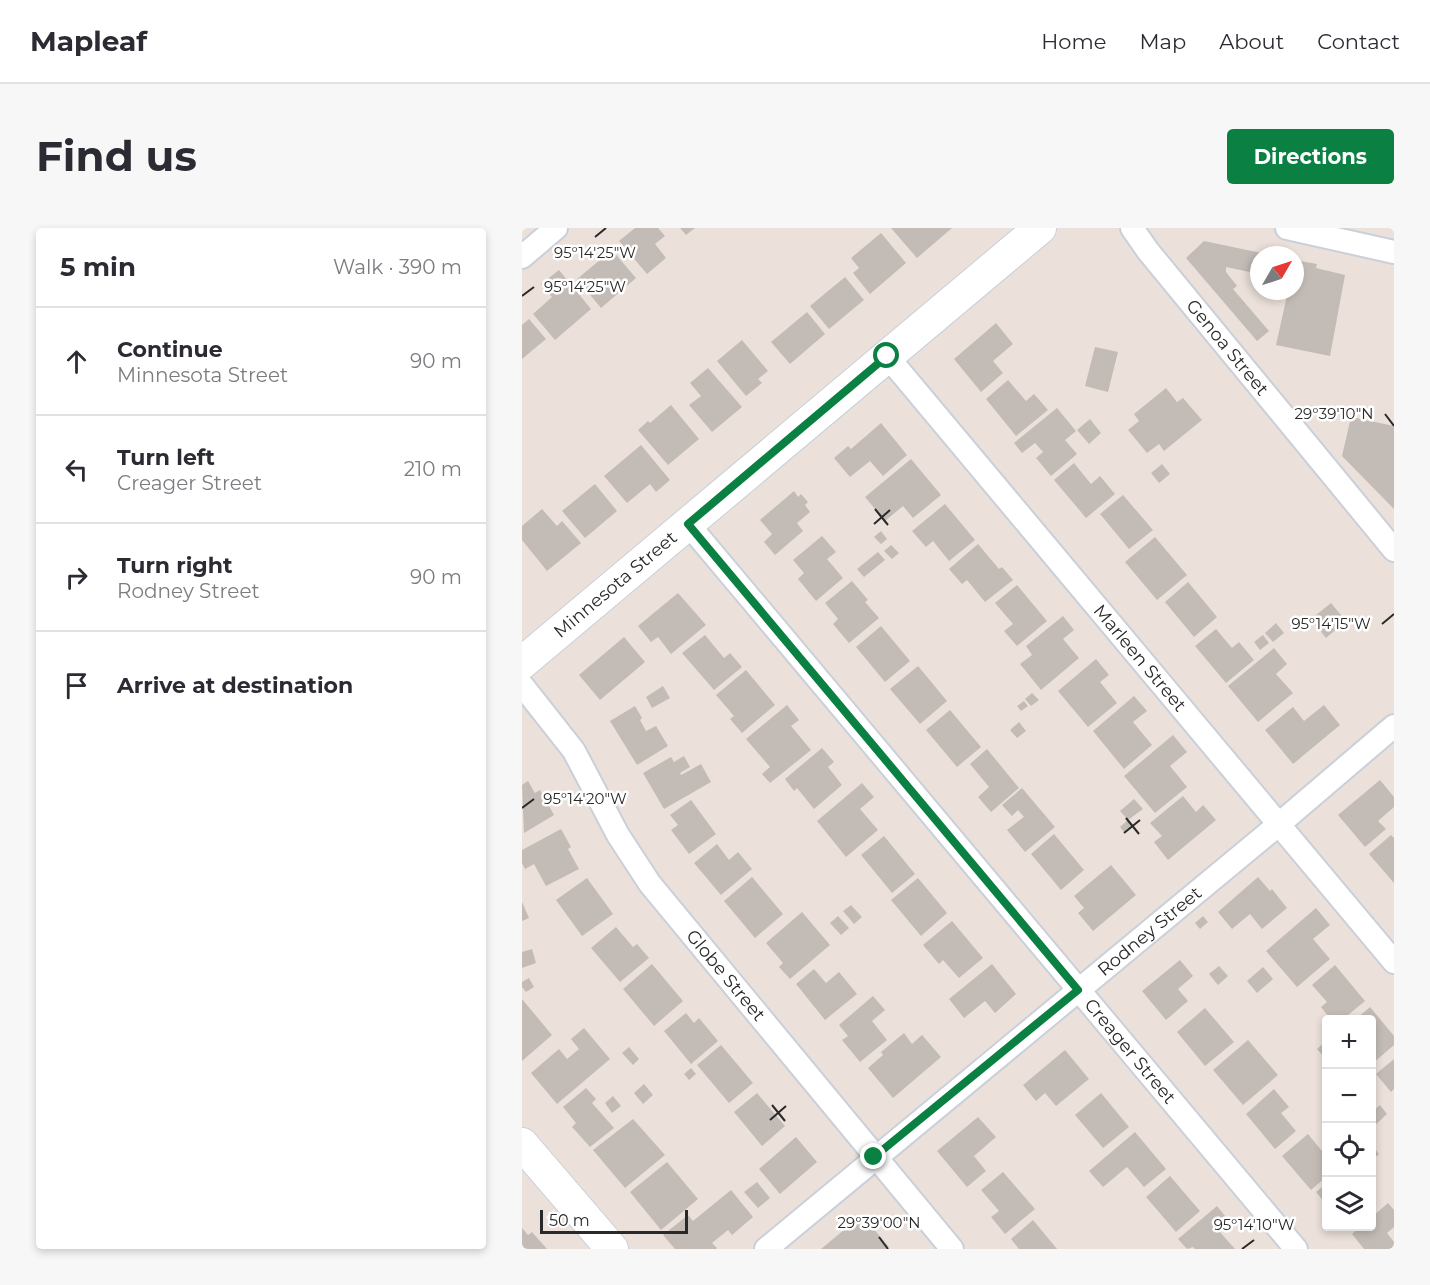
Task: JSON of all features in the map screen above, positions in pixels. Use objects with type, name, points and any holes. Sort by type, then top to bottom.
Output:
[{"type":"street","points":[[522,257],[556,228]]},
{"type":"street","name":"Minnesota Street","points":[[522,663],[1040,228]]},
{"type":"street","name":"Genoa Street","points":[[1132,228],[1148,251],[1394,550]]},
{"type":"street","points":[[1287,228],[1394,252]]},
{"type":"street","name":"Marleen Street","points":[[887,356],[1394,962]]},
{"type":"street","name":"Creager Street","points":[[688,524],[1296,1249]]},
{"type":"street","name":"Globe Street","points":[[522,685],[574,751],[618,835],[650,884],[952,1249]]},
{"type":"street","name":"Rodney Street","points":[[766,1249],[874,1157],[1278,825],[1394,726]]},
{"type":"street","points":[[522,1143],[612,1249]]},
{"type":"building","points":[[635,228],[658,228],[665,236],[655,244],[666,258],[647,274],[619,241]]},
{"type":"building","points":[[680,228],[695,228],[686,235]]},
{"type":"building","points":[[891,228],[952,228],[917,258]]},
{"type":"building","points":[[881,233],[906,263],[870,294],[853,273],[859,268],[851,258]]},
{"type":"building","points":[[1204,241],[1250,251],[1250,272],[1226,267],[1226,272],[1237,286],[1233,289],[1269,331],[1257,341],[1186,258]]},
{"type":"building","points":[[612,250],[636,278],[601,308],[577,279]]},
{"type":"building","points":[[1304,262],[1317,264],[1316,268],[1345,275],[1330,356],[1276,345],[1286,300],[1304,300]]},
{"type":"building","points":[[559,270],[591,309],[555,340],[533,314],[552,297],[541,284]]},
{"type":"building","points":[[845,277],[864,300],[829,329],[810,306]]},
{"type":"building","points":[[807,312],[825,334],[790,364],[771,342]]},
{"type":"building","points":[[529,319],[546,339],[522,359],[522,325]]},
{"type":"building","points":[[996,323],[1013,344],[993,361],[1003,373],[981,392],[954,359]]},
{"type":"building","points":[[742,340],[768,371],[758,379],[762,383],[746,396],[717,361]]},
{"type":"building","points":[[1095,347],[1118,352],[1108,392],[1085,386]]},
{"type":"building","points":[[708,368],[742,407],[712,432],[689,405],[701,396],[690,383]]},
{"type":"building","points":[[1008,380],[1026,401],[1034,394],[1048,410],[1016,436],[986,399]]},
{"type":"building","points":[[1166,388],[1177,402],[1183,398],[1202,420],[1164,451],[1159,444],[1147,453],[1128,430],[1139,421],[1134,414]]},
{"type":"building","points":[[671,405],[699,439],[668,465],[638,430]]},
{"type":"building","points":[[1057,408],[1076,431],[1065,440],[1077,454],[1051,476],[1036,458],[1043,452],[1035,443],[1022,453],[1014,443]]},
{"type":"building","points":[[1351,417],[1394,426],[1394,509],[1342,456]]},
{"type":"building","points":[[1090,419],[1101,433],[1089,444],[1077,430]]},
{"type":"building","points":[[881,423],[907,455],[883,476],[870,461],[850,477],[834,458],[848,446],[851,449]]},
{"type":"building","points":[[641,445],[670,480],[656,492],[650,484],[627,503],[604,476]]},
{"type":"building","points":[[911,459],[941,495],[913,518],[903,506],[885,521],[865,497]]},
{"type":"building","points":[[1074,463],[1091,484],[1100,476],[1115,494],[1086,518],[1054,480]]},
{"type":"building","points":[[1162,464],[1170,474],[1159,483],[1151,473]]},
{"type":"building","points":[[595,484],[617,511],[585,538],[562,511]]},
{"type":"building","points":[[794,491],[798,497],[801,494],[808,502],[805,505],[810,512],[797,523],[803,531],[775,555],[764,542],[772,534],[760,520]]},
{"type":"building","points":[[1123,495],[1153,530],[1129,549],[1100,514]]},
{"type":"building","points":[[945,504],[975,540],[949,561],[933,541],[926,547],[912,531]]},
{"type":"building","points":[[542,509],[557,526],[562,521],[581,543],[547,571],[522,540],[522,526]]},
{"type":"building","points":[[881,531],[887,539],[881,544],[874,537]]},
{"type":"building","points":[[822,536],[836,552],[827,559],[843,578],[816,601],[798,579],[804,573],[793,560]]},
{"type":"building","points":[[1155,537],[1187,575],[1157,600],[1125,562]]},
{"type":"building","points":[[978,544],[999,569],[1002,567],[1013,580],[985,602],[967,580],[962,584],[949,569]]},
{"type":"building","points":[[891,545],[899,553],[892,559],[884,551]]},
{"type":"building","points":[[878,552],[885,560],[864,577],[857,569]]},
{"type":"building","points":[[852,581],[868,600],[865,602],[879,618],[849,643],[833,624],[838,619],[825,603]]},
{"type":"building","points":[[1188,582],[1217,617],[1194,637],[1165,602]]},
{"type":"building","points":[[1017,585],[1047,621],[1017,646],[1004,631],[1013,624],[995,603]]},
{"type":"building","points":[[678,593],[706,625],[671,654],[658,637],[651,642],[638,626]]},
{"type":"building","points":[[1331,603],[1346,621],[1326,638],[1311,619]]},
{"type":"building","points":[[1063,616],[1074,630],[1063,639],[1079,658],[1041,690],[1020,664],[1032,655],[1026,646]]},
{"type":"building","points":[[1276,623],[1284,633],[1273,642],[1265,633]]},
{"type":"building","points":[[881,626],[910,661],[885,682],[856,647]]},
{"type":"building","points":[[1216,629],[1232,648],[1239,642],[1254,660],[1226,683],[1195,646]]},
{"type":"building","points":[[705,635],[724,658],[730,653],[742,667],[714,690],[682,653]]},
{"type":"building","points":[[1263,635],[1269,643],[1260,650],[1254,642]]},
{"type":"building","points":[[624,637],[645,662],[600,700],[579,675]]},
{"type":"building","points":[[1274,648],[1287,664],[1276,674],[1293,693],[1258,722],[1228,686]]},
{"type":"building","points":[[1096,659],[1109,675],[1100,682],[1117,703],[1088,727],[1058,691]]},
{"type":"building","points":[[918,666],[947,701],[920,724],[890,689]]},
{"type":"building","points":[[746,670],[775,705],[742,733],[730,719],[734,716],[716,695]]},
{"type":"building","points":[[663,686],[670,698],[652,708],[646,697]]},
{"type":"building","points":[[1032,693],[1039,700],[1031,706],[1025,699]]},
{"type":"building","points":[[1134,696],[1147,711],[1133,722],[1152,745],[1124,769],[1093,731]]},
{"type":"building","points":[[1024,701],[1028,706],[1021,711],[1017,706]]},
{"type":"building","points":[[787,705],[799,720],[791,726],[811,750],[770,783],[762,774],[770,767],[746,739]]},
{"type":"building","points":[[1324,705],[1340,725],[1293,764],[1265,730],[1293,707],[1304,721]]},
{"type":"building","points":[[635,706],[646,731],[656,726],[668,746],[637,765],[610,721]]},
{"type":"building","points":[[950,710],[981,747],[957,767],[926,730]]},
{"type":"building","points":[[1019,722],[1026,731],[1017,738],[1010,730]]},
{"type":"building","points":[[1173,735],[1187,752],[1170,766],[1187,787],[1155,813],[1124,776]]},
{"type":"building","points":[[822,748],[834,762],[828,767],[842,785],[814,809],[797,788],[794,791],[785,779]]},
{"type":"building","points":[[987,749],[1019,788],[991,812],[978,797],[989,787],[970,764]]},
{"type":"building","points":[[684,756],[690,767],[680,773],[681,775],[701,764],[711,782],[664,809],[643,773],[671,757],[674,762]]},
{"type":"building","points":[[1380,780],[1394,797],[1394,807],[1378,821],[1386,829],[1365,847],[1338,815]]},
{"type":"building","points":[[528,781],[535,793],[540,790],[554,815],[524,833],[522,785]]},
{"type":"building","points":[[862,783],[874,797],[860,809],[878,830],[846,857],[817,821]]},
{"type":"building","points":[[1022,788],[1055,827],[1025,852],[1007,830],[1024,817],[1018,810],[1012,816],[1002,805]]},
{"type":"building","points":[[1183,796],[1196,812],[1203,805],[1216,820],[1168,860],[1154,842],[1162,836],[1150,823]]},
{"type":"building","points":[[1134,799],[1143,809],[1128,820],[1120,811]]},
{"type":"building","points":[[691,800],[716,834],[689,854],[671,830],[678,825],[670,815]]},
{"type":"building","points":[[1128,820],[1132,825],[1124,832],[1120,827]]},
{"type":"building","points":[[561,829],[571,847],[568,849],[579,869],[546,886],[534,864],[525,869],[522,863],[522,850]]},
{"type":"building","points":[[1054,834],[1084,870],[1061,890],[1031,854]]},
{"type":"building","points":[[1391,835],[1394,838],[1394,883],[1369,854]]},
{"type":"building","points":[[884,836],[915,874],[892,893],[861,855]]},
{"type":"building","points":[[717,844],[729,860],[738,852],[752,869],[721,895],[694,863]]},
{"type":"building","points":[[1111,865],[1136,895],[1093,931],[1078,913],[1084,908],[1074,896]]},
{"type":"building","points":[[752,877],[783,914],[755,938],[724,901]]},
{"type":"building","points":[[1258,877],[1270,891],[1272,889],[1287,908],[1262,929],[1250,914],[1232,929],[1218,912]]},
{"type":"building","points":[[587,878],[613,914],[582,936],[556,900]]},
{"type":"building","points":[[918,878],[947,913],[921,936],[891,900]]},
{"type":"building","points":[[522,902],[529,918],[522,921]]},
{"type":"building","points":[[851,905],[862,917],[854,924],[843,911]]},
{"type":"building","points":[[1316,908],[1330,925],[1313,939],[1330,959],[1297,987],[1266,951]]},
{"type":"building","points":[[802,912],[830,945],[790,979],[779,967],[783,963],[766,943]]},
{"type":"building","points":[[838,916],[849,928],[841,935],[830,923]]},
{"type":"building","points":[[1203,916],[1208,922],[1200,929],[1195,923]]},
{"type":"building","points":[[952,921],[983,958],[959,978],[943,960],[939,964],[923,945]]},
{"type":"building","points":[[616,927],[633,947],[637,944],[649,958],[620,982],[591,948]]},
{"type":"building","points":[[532,949],[536,963],[522,968],[522,952]]},
{"type":"building","points":[[1180,960],[1193,976],[1178,989],[1188,1001],[1166,1020],[1142,991]]},
{"type":"building","points":[[652,964],[683,1001],[654,1026],[623,989]]},
{"type":"building","points":[[992,964],[1016,994],[995,1013],[985,1001],[964,1018],[949,999]]},
{"type":"building","points":[[1335,965],[1365,1001],[1348,1015],[1327,1015],[1321,1007],[1327,1002],[1312,985]]},
{"type":"building","points":[[1219,966],[1228,976],[1218,985],[1209,974]]},
{"type":"building","points":[[1263,967],[1273,979],[1257,993],[1247,981]]},
{"type":"building","points":[[814,969],[826,983],[839,972],[857,994],[825,1020],[796,984]]},
{"type":"building","points":[[529,978],[534,987],[526,992],[522,987],[522,982]]},
{"type":"building","points":[[873,996],[885,1010],[872,1021],[887,1040],[860,1062],[842,1040],[848,1036],[839,1025]]},
{"type":"building","points":[[522,999],[552,1035],[522,1061]]},
{"type":"building","points":[[1370,1007],[1394,1036],[1394,1045],[1376,1061],[1376,1015],[1361,1015]]},
{"type":"building","points":[[1205,1008],[1234,1042],[1205,1066],[1177,1032]]},
{"type":"building","points":[[686,1013],[694,1023],[699,1018],[718,1041],[691,1064],[664,1031]]},
{"type":"building","points":[[584,1028],[610,1059],[557,1104],[531,1073],[559,1049],[567,1059],[579,1049],[571,1039]]},
{"type":"building","points":[[904,1033],[912,1044],[922,1035],[941,1057],[893,1098],[868,1068],[883,1055],[881,1052]]},
{"type":"building","points":[[1248,1040],[1278,1075],[1243,1105],[1213,1070]]},
{"type":"building","points":[[721,1045],[753,1083],[729,1103],[697,1065]]},
{"type":"building","points":[[1322,1045],[1322,1055],[1317,1049]]},
{"type":"building","points":[[629,1047],[639,1059],[633,1065],[622,1053]]},
{"type":"building","points":[[1065,1050],[1089,1079],[1056,1106],[1045,1093],[1036,1101],[1023,1085]]},
{"type":"building","points":[[1394,1059],[1394,1089],[1391,1092],[1376,1074]]},
{"type":"building","points":[[691,1068],[696,1074],[689,1080],[684,1074]]},
{"type":"building","points":[[644,1084],[653,1095],[643,1104],[634,1093]]},
{"type":"building","points":[[586,1088],[596,1099],[592,1103],[614,1128],[590,1147],[572,1127],[576,1123],[563,1107]]},
{"type":"building","points":[[1274,1089],[1289,1107],[1281,1113],[1296,1131],[1275,1149],[1246,1114]]},
{"type":"building","points":[[757,1093],[785,1126],[762,1146],[734,1112]]},
{"type":"building","points":[[1101,1093],[1129,1127],[1103,1148],[1075,1115]]},
{"type":"building","points":[[613,1096],[621,1106],[612,1113],[605,1103]]},
{"type":"building","points":[[1380,1105],[1387,1114],[1376,1124],[1376,1123],[1376,1108]]},
{"type":"building","points":[[978,1117],[996,1137],[974,1156],[986,1171],[967,1187],[937,1151]]},
{"type":"building","points":[[633,1119],[665,1155],[625,1188],[593,1150]]},
{"type":"building","points":[[1135,1132],[1166,1169],[1144,1187],[1127,1167],[1103,1187],[1089,1171]]},
{"type":"building","points":[[1308,1134],[1322,1151],[1322,1180],[1311,1190],[1282,1156]]},
{"type":"building","points":[[796,1137],[817,1162],[780,1194],[759,1169]]},
{"type":"building","points":[[667,1162],[698,1199],[661,1230],[630,1192]]},
{"type":"building","points":[[1003,1172],[1035,1209],[1005,1234],[991,1217],[999,1211],[981,1190]]},
{"type":"building","points":[[1170,1176],[1200,1211],[1176,1232],[1146,1197]]},
{"type":"building","points":[[757,1182],[770,1198],[758,1208],[744,1192]]},
{"type":"building","points":[[1322,1187],[1322,1199],[1316,1192]]},
{"type":"building","points":[[731,1190],[753,1217],[732,1235],[728,1230],[712,1243],[716,1249],[675,1249],[663,1235],[688,1215],[693,1221]]},
{"type":"building","points":[[1388,1203],[1394,1210],[1394,1227],[1387,1233],[1394,1242],[1394,1249],[1364,1249],[1352,1234],[1355,1231],[1376,1231],[1376,1214]]},
{"type":"building","points":[[1217,1206],[1230,1222],[1219,1231],[1235,1249],[1195,1249],[1193,1247],[1187,1249],[1178,1239]]},
{"type":"building","points":[[862,1215],[889,1247],[887,1249],[821,1249]]},
{"type":"building","points":[[1033,1220],[1057,1249],[1019,1249],[1011,1239]]},
{"type":"building","points":[[522,1228],[528,1235],[532,1232],[547,1249],[522,1249]]},
{"type":"route","points":[[874,1157],[1078,990],[688,524],[887,356]]}]
